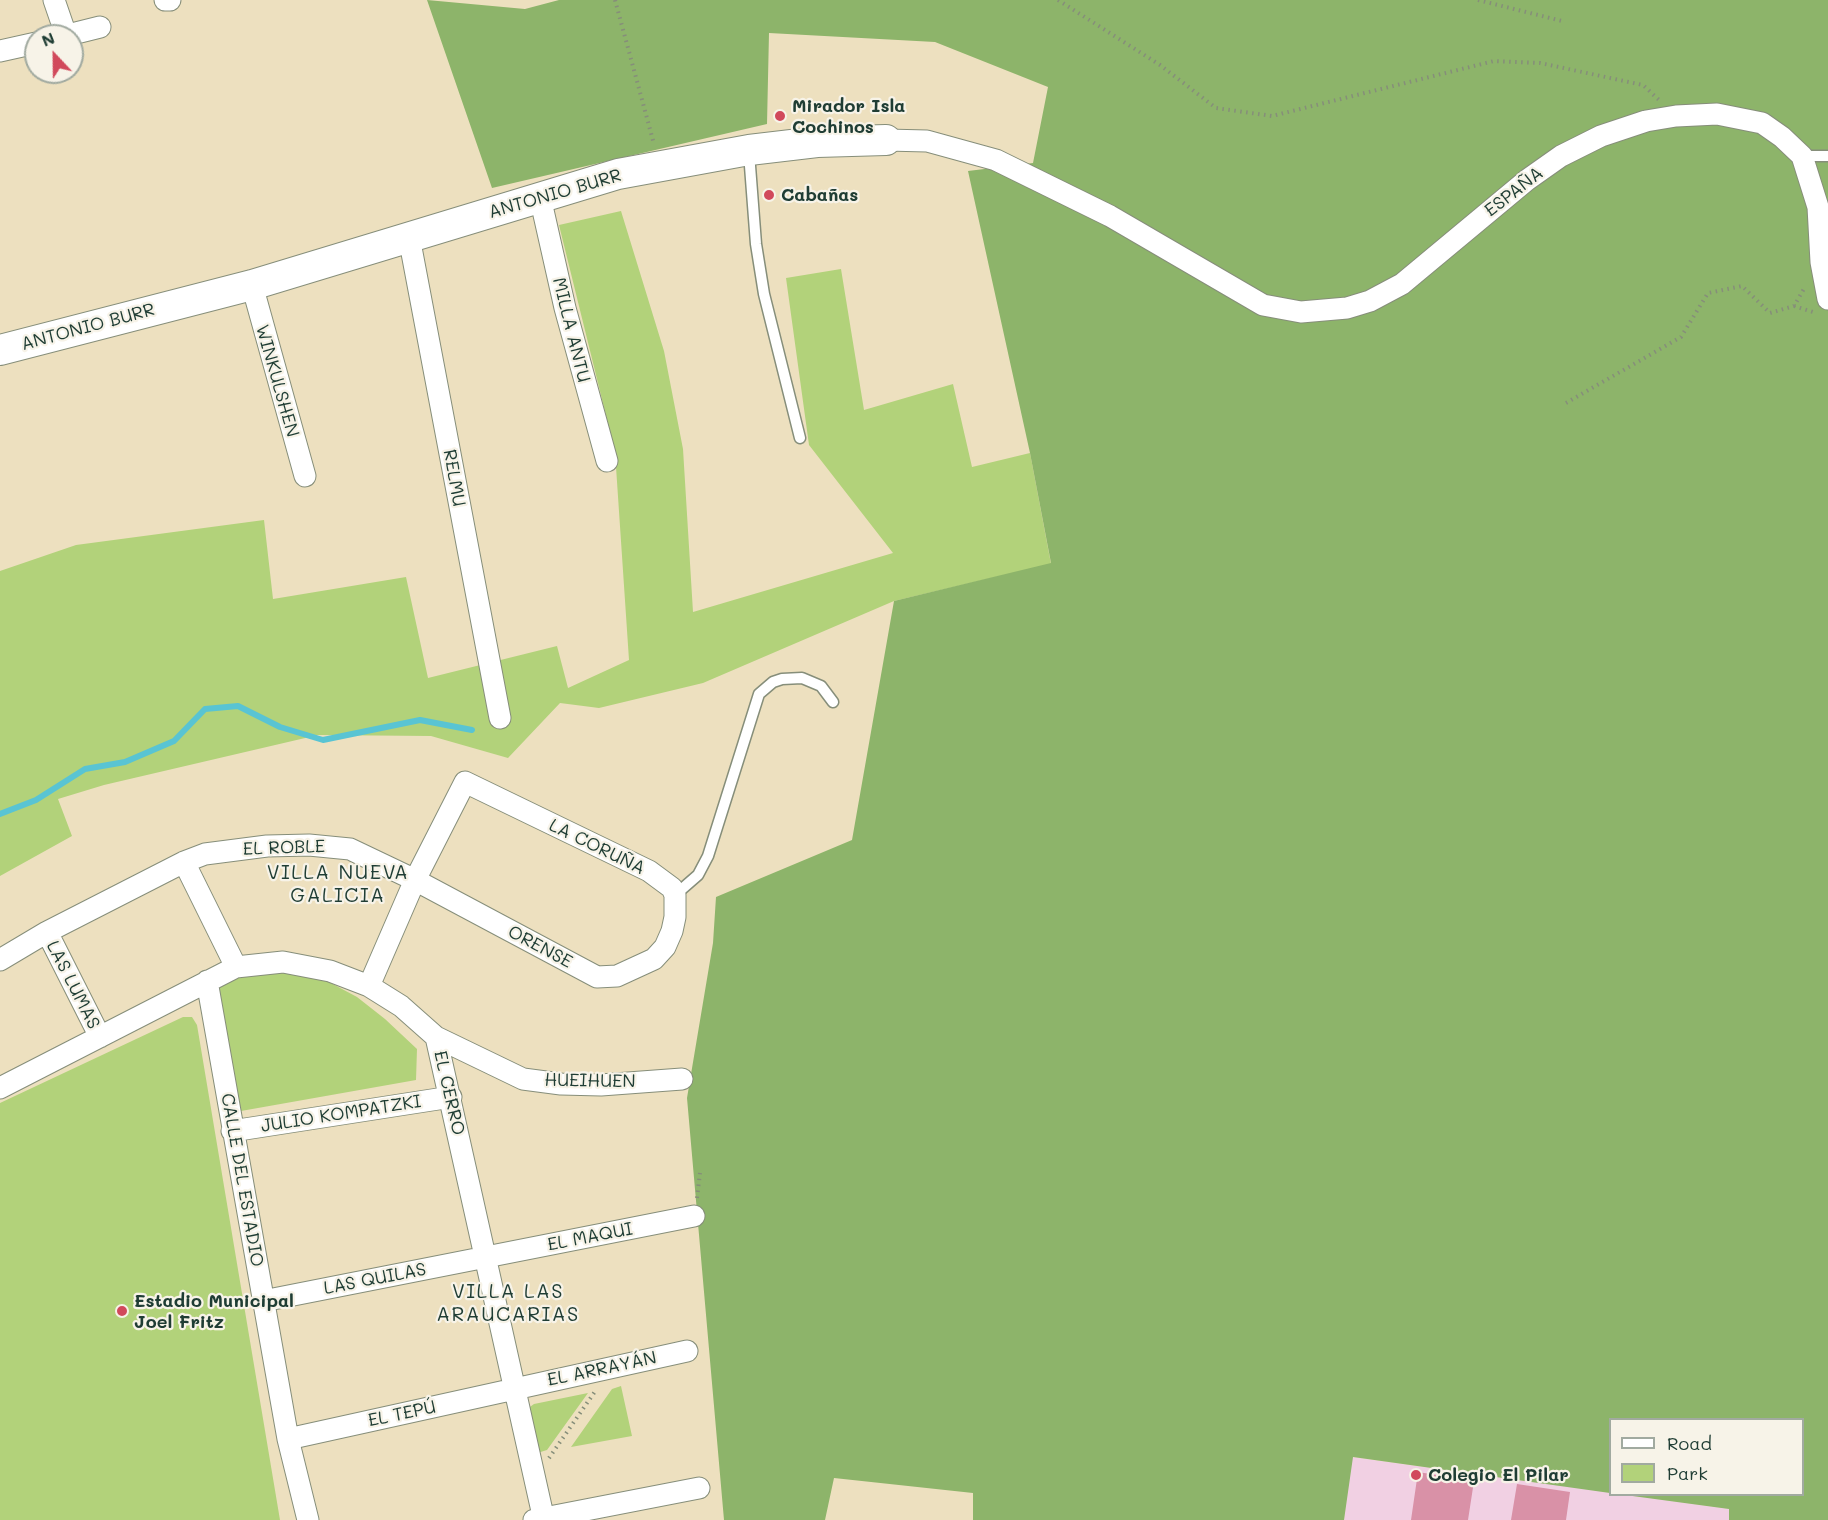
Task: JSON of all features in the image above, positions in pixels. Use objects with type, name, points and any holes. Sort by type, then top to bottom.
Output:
[{"type":"street","points":[[54,0],[61,24]]},
{"type":"street","points":[[165,0],[170,0]]},
{"type":"street","points":[[84,31],[100,27]]},
{"type":"street","points":[[0,51],[24,46]]},
{"type":"street","name":"ESPAÑA","points":[[1110,216],[1263,305],[1301,312],[1324,311],[1370,301],[1402,284],[1527,180],[1560,156],[1601,136],[1646,121],[1676,116],[1717,114],[1762,123],[1782,137],[1802,156],[1823,206],[1828,299]]},
{"type":"street","name":"ANTONIO BURR","points":[[0,350],[252,285],[618,174],[748,150],[817,141],[927,141],[996,160],[1110,216]]},
{"type":"street","name":"MILLA ANTU","points":[[540,197],[564,308],[607,461]]},
{"type":"street","name":"RELMU","points":[[409,237],[500,718]]},
{"type":"street","name":"WINKULSHEN","points":[[252,285],[305,476]]},
{"type":"street","name":"LA CORUÑA","points":[[415,880],[465,782],[649,871],[672,888],[675,895]]},
{"type":"street","name":"EL ROBLE","points":[[0,960],[47,932],[184,862],[205,854],[267,846],[329,846],[350,849],[415,880]]},
{"type":"street","points":[[184,862],[236,967]]},
{"type":"street","points":[[369,986],[415,880]]},
{"type":"street","name":"ORENSE","points":[[415,880],[597,977],[608,978],[634,970],[654,959],[665,947],[675,917],[675,895]]},
{"type":"street","name":"LAS LUMAS","points":[[47,932],[100,1037]]},
{"type":"street","name":"EL CERRO","points":[[0,1088],[236,967],[283,962],[330,971],[369,986],[401,1006],[436,1037],[516,1388],[540,1519]]},
{"type":"street","name":"CALLE DEL ESTADIO","points":[[207,981],[288,1439],[308,1520]]},
{"type":"street","name":"HUEIHUEN","points":[[436,1037],[523,1079],[561,1084],[601,1085],[682,1079]]},
{"type":"street","name":"JULIO KOMPATZKI","points":[[232,1131],[451,1097]]},
{"type":"street","name":"EL MAQUI","points":[[486,1257],[694,1216]]},
{"type":"street","name":"LAS QUILAS","points":[[263,1301],[486,1257]]},
{"type":"street","name":"EL ARRAYÁN","points":[[516,1388],[687,1351]]},
{"type":"street","name":"EL TEPÚ","points":[[288,1439],[516,1388]]},
{"type":"street","points":[[540,1519],[699,1488]]},
{"type":"lane","points":[[748,150],[756,244],[764,294],[800,438]]},
{"type":"lane","points":[[1802,156],[1828,156]]},
{"type":"lane","points":[[675,895],[698,875],[708,856],[759,694],[773,682],[802,678],[821,686],[833,702]]},
{"type":"path","points":[[615,0],[660,166]]},
{"type":"path","points":[[1058,0],[1160,65],[1216,108],[1272,116],[1494,61],[1540,63],[1643,85]]},
{"type":"path","points":[[1478,0],[1562,21]]},
{"type":"path","points":[[1566,403],[1681,338],[1708,293],[1742,286],[1770,313],[1794,306],[1824,258]]},
{"type":"path","points":[[694,1216],[700,1173]]},
{"type":"path","points":[[532,1468],[552,1456],[611,1367]]},
{"type":"shaded area","name":"Colegio El Pilar","points":[[1352,1457],[1609,1492],[1609,1496],[1636,1496],[1730,1509],[1729,1520],[1344,1520]]},
{"type":"green space","points":[[427,0],[525,9],[559,0],[1828,0],[1828,1520],[1729,1520],[1729,1509],[1632,1496],[1804,1496],[1804,1418],[1609,1418],[1609,1493],[1353,1457],[1344,1520],[973,1520],[973,1493],[834,1478],[825,1520],[724,1520],[687,1098],[713,943],[716,897],[852,840],[894,601],[1051,563],[1030,453],[968,171],[1033,163],[1048,87],[935,42],[769,33],[767,124],[492,188]]},
{"type":"green space","points":[[621,211],[664,351],[683,449],[693,612],[893,553],[809,445],[786,278],[841,269],[864,410],[953,384],[972,467],[1030,453],[1051,564],[894,601],[703,683],[599,708],[560,703],[508,758],[431,736],[318,735],[104,785],[58,799],[72,836],[0,876],[0,571],[76,545],[264,520],[273,599],[406,577],[428,678],[557,646],[568,688],[629,660],[615,452],[559,225]]},
{"type":"green space","points":[[286,971],[329,982],[357,997],[385,1019],[417,1049],[416,1080],[241,1111],[216,987],[243,976]]},
{"type":"green space","name":"Estadio Municipal Joel Fritz","points":[[183,1017],[192,1017],[197,1025],[280,1520],[0,1520],[0,1103]]},
{"type":"green space","points":[[621,1386],[632,1436],[571,1447],[612,1389]]},
{"type":"green space","points":[[588,1393],[547,1450],[534,1454],[527,1409],[534,1404]]},
{"type":"building","points":[[1418,1472],[1474,1481],[1468,1520],[1411,1520]]},
{"type":"building","points":[[1517,1484],[1570,1492],[1566,1520],[1511,1520]]},
{"type":"waterway","points":[[0,814],[36,800],[85,769],[125,762],[174,741],[205,709],[238,706],[280,727],[323,740],[420,720],[472,730]]},
{"type":"place","name":"Mirador Isla Cochinos","points":[[780,116]]},
{"type":"place","name":"Cabañas","points":[[769,195]]},
{"type":"place","name":"Estadio Municipal Joel Fritz","points":[[122,1311]]},
{"type":"place","name":"Colegio El Pilar","points":[[1416,1475]]},
{"type":"district","name":"VILLA NUEVA GALICIA","points":[[338,884]]},
{"type":"district","name":"VILLA LAS ARAUCARIAS","points":[[508,1304]]}]
